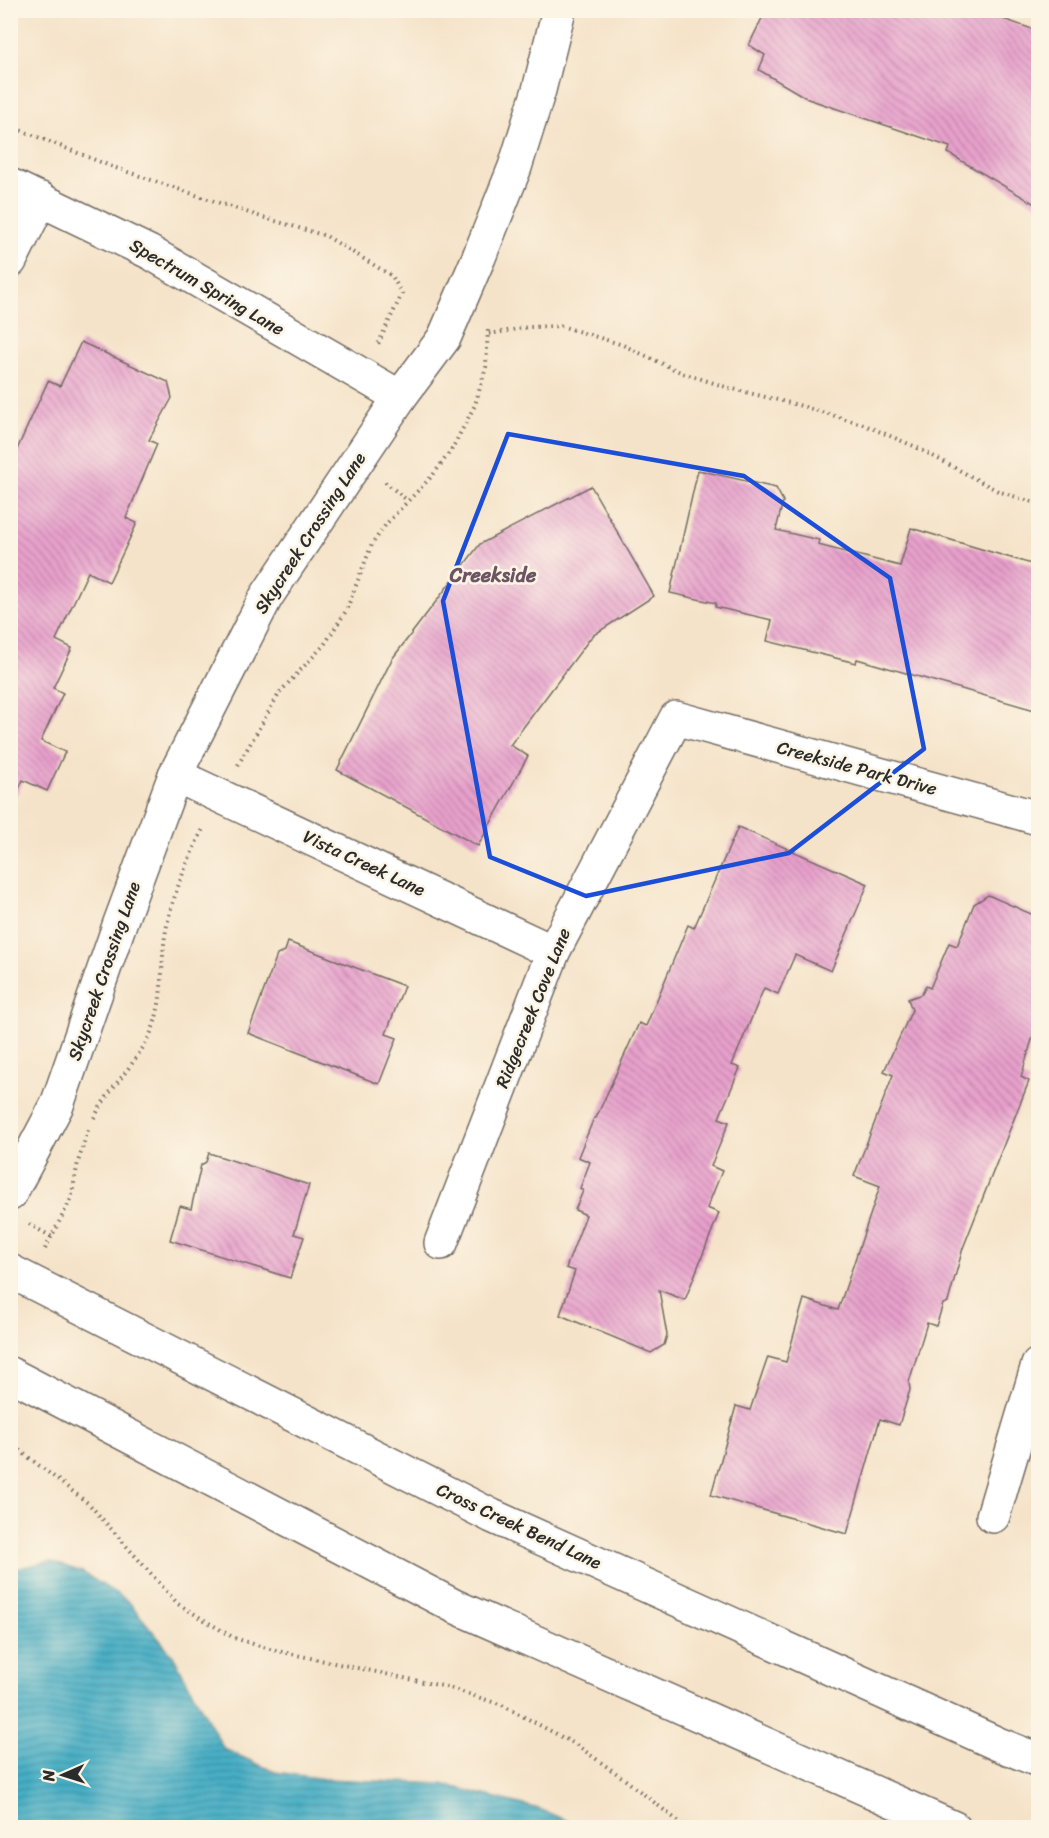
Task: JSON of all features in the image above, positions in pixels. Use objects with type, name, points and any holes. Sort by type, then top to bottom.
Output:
[{"type":"street","name":"Skycreek Crossing Lane","points":[[10,1194],[57,1105],[120,923],[175,775],[266,597],[400,397],[444,338],[515,167],[539,90],[559,10]]},
{"type":"street","name":"Spectrum Spring Lane","points":[[10,185],[149,252],[400,397]]},
{"type":"street","points":[[10,261],[41,199]]},
{"type":"street","name":"Creekside Park Drive","points":[[676,718],[1038,818]]},
{"type":"street","name":"Ridgecreek Cove Lane","points":[[441,1243],[553,952],[676,718]]},
{"type":"street","name":"Vista Creek Lane","points":[[175,775],[553,952]]},
{"type":"street","name":"Cross Creek Bend Lane","points":[[10,1271],[492,1516],[1038,1760]]},
{"type":"street","points":[[993,1516],[1038,1365]]},
{"type":"street","points":[[10,1374],[454,1606],[954,1827]]},
{"type":"path","points":[[10,126],[113,167],[255,215],[326,236],[392,276],[402,294],[362,375]]},
{"type":"path","points":[[489,334],[529,327],[561,326],[613,342],[680,372],[719,385],[862,424],[916,447],[998,491],[1038,504]]},
{"type":"path","points":[[10,1443],[89,1504],[178,1604],[234,1638],[284,1652],[447,1687],[502,1705],[575,1744],[687,1827]]},
{"type":"highlighted area","points":[[508,434],[744,476],[890,578],[924,749],[789,853],[586,896],[490,857],[443,601]]},
{"type":"water","points":[[49,1561],[82,1572],[128,1601],[173,1656],[224,1749],[275,1772],[325,1779],[442,1784],[539,1809],[582,1827],[33,1828],[11,1822],[11,1570]]},
{"type":"building","points":[[766,10],[980,11],[1038,31],[1038,206],[948,153],[950,147],[808,99],[759,70],[765,55],[749,45]]},
{"type":"building","points":[[81,342],[168,382],[172,398],[149,440],[157,444],[126,518],[137,523],[109,582],[88,572],[56,640],[72,648],[53,688],[63,693],[41,741],[65,752],[47,791],[23,780],[10,808],[10,465],[48,381],[60,386]]},
{"type":"building","points":[[698,470],[776,488],[783,501],[776,530],[819,540],[818,545],[900,566],[911,528],[1038,566],[1038,711],[857,659],[856,663],[767,641],[772,620],[715,607],[716,603],[670,593]]},
{"type":"building","points":[[591,486],[654,596],[592,636],[510,745],[528,756],[478,846],[337,770],[392,659],[480,544]]},
{"type":"building","points":[[738,827],[868,884],[831,971],[795,955],[778,994],[764,988],[732,1065],[740,1068],[719,1118],[729,1122],[711,1166],[722,1171],[707,1208],[719,1213],[685,1300],[659,1290],[667,1335],[664,1345],[651,1353],[560,1315],[575,1271],[566,1268],[586,1215],[575,1210],[583,1191],[580,1188],[590,1162],[578,1157],[639,1023],[646,1026],[688,925],[694,928]]},
{"type":"building","points":[[988,895],[1038,917],[1038,1019],[1021,1077],[1029,1081],[963,1248],[948,1302],[943,1304],[936,1326],[927,1323],[899,1425],[880,1419],[847,1534],[711,1495],[736,1406],[750,1410],[768,1357],[786,1362],[804,1299],[838,1310],[880,1186],[854,1176],[893,1075],[884,1071],[912,1010],[908,999],[922,994],[926,986],[930,988],[949,943],[957,946],[974,904]]},
{"type":"building","points":[[288,942],[404,986],[386,1034],[397,1038],[379,1084],[248,1033],[277,955],[285,951]]},
{"type":"building","points":[[209,1153],[309,1185],[294,1234],[304,1237],[290,1278],[170,1240],[180,1206],[191,1209],[201,1165],[206,1162]]},
{"type":"district","name":"Creekside","points":[[493,575]]}]
